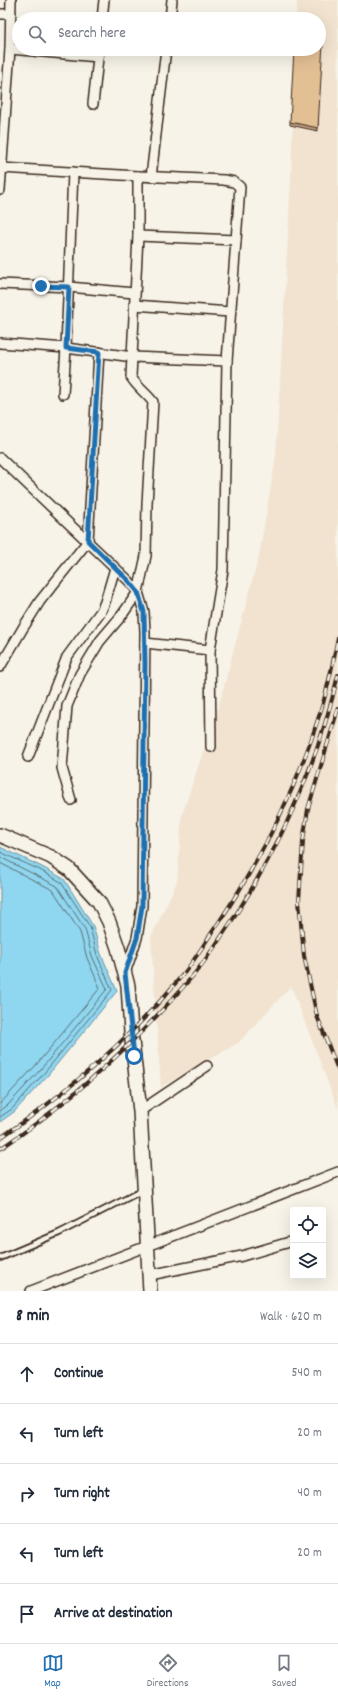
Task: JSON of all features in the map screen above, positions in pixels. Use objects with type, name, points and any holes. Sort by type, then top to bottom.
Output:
[{"type":"main road","points":[[0,835],[51,857],[69,869],[98,902],[109,922],[125,973],[140,1111],[150,1291]]},
{"type":"street","points":[[0,190],[10,52],[11,0]]},
{"type":"street","points":[[103,12],[104,0]]},
{"type":"street","points":[[171,12],[172,0]]},
{"type":"street","points":[[0,14],[11,14]]},
{"type":"street","points":[[0,56],[10,52]]},
{"type":"street","points":[[93,104],[98,56]]},
{"type":"street","points":[[151,177],[165,56]]},
{"type":"street","points":[[1,168],[224,180],[234,182],[240,187],[227,362],[223,570],[210,650],[211,747]]},
{"type":"street","points":[[63,394],[69,287],[72,172]]},
{"type":"street","points":[[71,800],[62,768],[67,706],[80,674],[100,640],[122,615],[138,592],[146,556],[147,504],[154,413],[153,402],[146,393],[136,385],[131,376],[138,236],[138,176]]},
{"type":"street","points":[[138,236],[236,240]]},
{"type":"street","points":[[0,284],[69,287],[134,293]]},
{"type":"street","points":[[134,305],[230,312]]},
{"type":"street","points":[[0,343],[66,348],[133,357],[227,362]]},
{"type":"street","points":[[0,667],[40,602],[88,541],[99,352]]},
{"type":"street","points":[[0,458],[126,578],[138,592],[144,612],[145,643],[142,906],[137,938],[125,973]]},
{"type":"street","points":[[28,757],[67,657],[101,611],[115,568]]},
{"type":"street","points":[[145,643],[210,650]]},
{"type":"street","points":[[140,1111],[207,1066]]},
{"type":"street","points":[[31,1291],[338,1172]]},
{"type":"street","points":[[150,1276],[242,1256],[290,1242]]},
{"type":"lane","points":[[0,1258],[59,1233],[144,1190]]},
{"type":"shaded area","points":[[297,0],[338,0],[338,1109],[291,986],[238,1043],[161,1087],[151,937],[177,882],[182,815],[220,701],[259,556],[276,456],[291,179],[295,56],[326,56],[326,12],[296,12]]},
{"type":"water","points":[[0,847],[64,879],[93,926],[101,954],[117,991],[48,1075],[14,1112],[0,1122]]},
{"type":"building","points":[[294,56],[322,56],[318,128],[290,122]]},
{"type":"railway","points":[[0,1138],[51,1102],[122,1041],[165,996],[197,956],[247,878],[288,797],[311,741],[323,704],[338,637]]},
{"type":"railway","points":[[0,1149],[27,1131],[102,1070],[170,1002],[209,955],[235,916],[269,859],[297,800],[320,739],[338,675]]},
{"type":"railway","points":[[338,709],[308,809],[303,841],[299,901],[304,956],[317,1016],[338,1070]]},
{"type":"route","points":[[41,286],[69,287],[66,348],[99,352],[88,541],[129,581],[138,592],[144,612],[145,663],[142,906],[137,938],[125,973],[128,986],[134,1056]]}]
